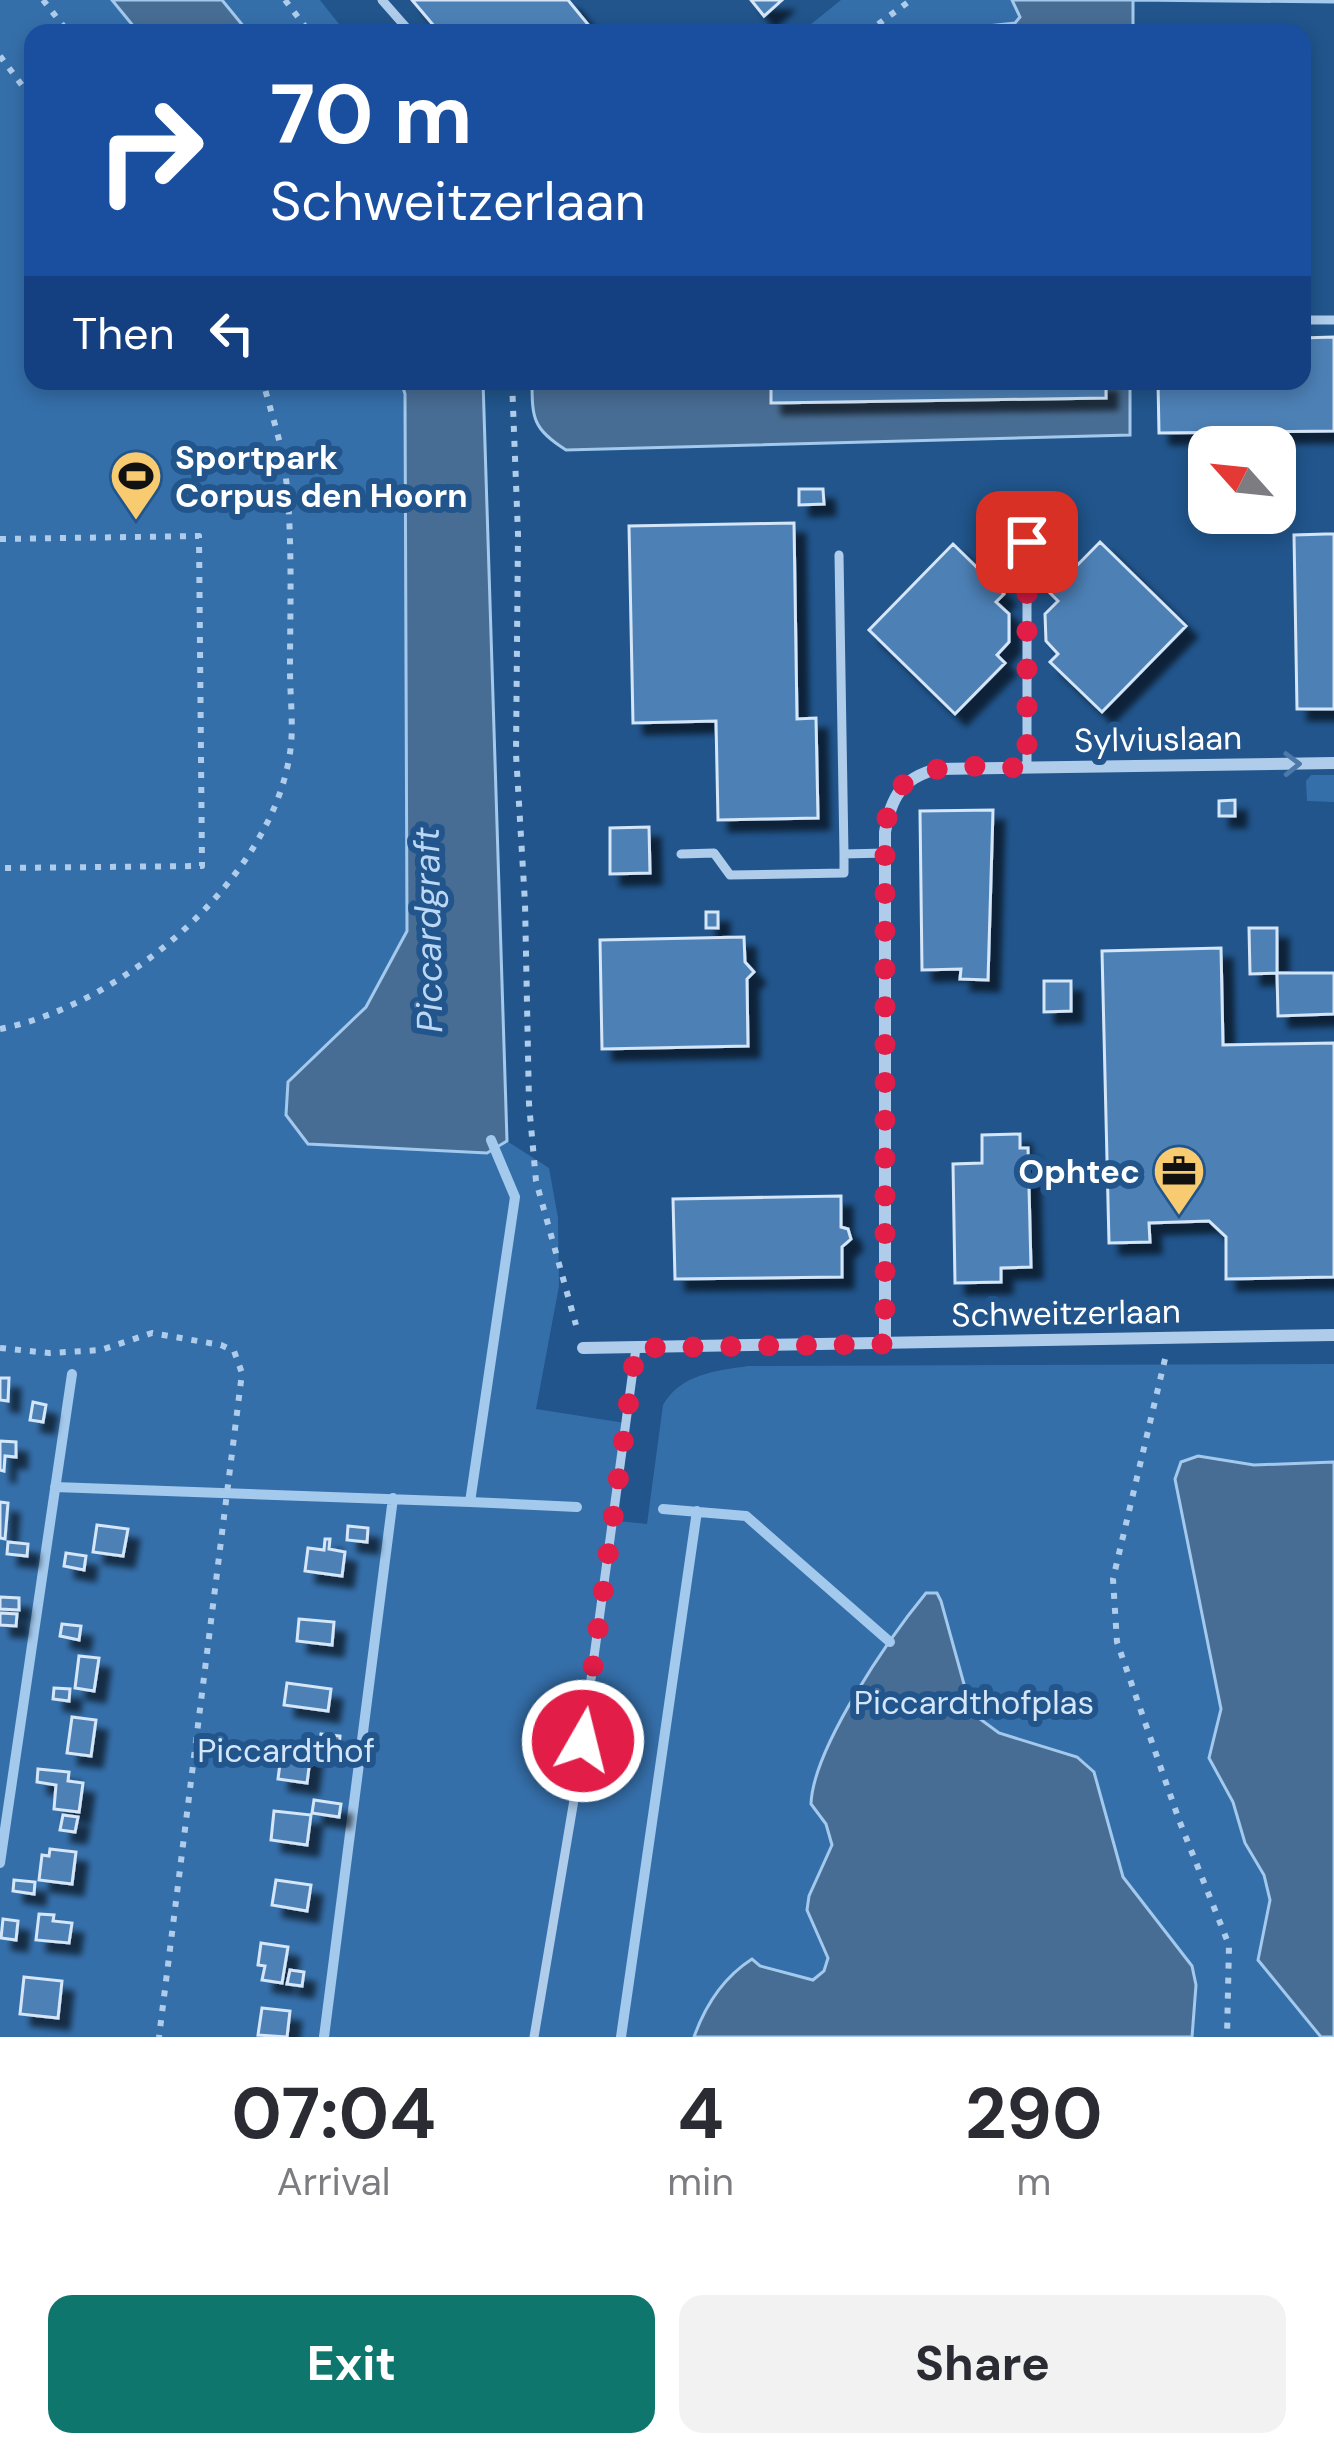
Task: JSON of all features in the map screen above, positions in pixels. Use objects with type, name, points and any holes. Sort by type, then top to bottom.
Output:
[{"type":"street","name":"Sylviuslaan","points":[[885,1344],[885,832],[894,795],[920,774],[937,769],[1334,764]]},
{"type":"street","name":"Schweitzerlaan","points":[[583,1348],[1334,1335]]},
{"type":"lane","points":[[382,0],[403,24]]},
{"type":"lane","points":[[1027,500],[1027,768]]},
{"type":"lane","points":[[681,854],[714,853],[730,875],[844,873],[839,555]]},
{"type":"lane","points":[[844,854],[885,853]]},
{"type":"lane","points":[[534,2037],[577,1782],[636,1348]]},
{"type":"path","points":[[43,0],[62,24]]},
{"type":"path","points":[[285,0],[303,24]]},
{"type":"path","points":[[878,24],[911,0]]},
{"type":"path","points":[[0,56],[24,88]]},
{"type":"path","points":[[0,1029],[90,998],[157,954],[210,905],[252,848],[276,802],[290,753],[285,469],[264,390]]},
{"type":"path","points":[[512,390],[518,534],[516,754],[529,1104],[536,1181],[583,1348]]},
{"type":"path","points":[[0,539],[199,536],[202,866],[0,868]]},
{"type":"path","points":[[0,1348],[49,1353],[100,1350],[152,1333],[234,1351],[242,1373],[159,2037]]},
{"type":"path","points":[[1169,1338],[1113,1579],[1117,1642],[1229,1945],[1227,2037]]},
{"type":"green space","name":"Piccardthof","points":[[0,0],[112,0],[132,24],[24,24],[24,390],[404,390],[405,394],[407,931],[366,1007],[313,1057],[487,1153],[507,1141],[549,1168],[558,1218],[559,1286],[536,1409],[625,1423],[628,1433],[618,1521],[647,1524],[663,1405],[689,1380],[711,1372],[748,1366],[1334,1364],[1334,2037],[0,2037]]},
{"type":"green space","points":[[222,0],[320,0],[339,24],[242,24]]},
{"type":"green space","points":[[841,0],[1012,0],[1021,17],[1006,24],[811,24]]},
{"type":"green space","points":[[1311,775],[1334,775],[1334,802],[1307,801],[1306,781]]},
{"type":"water","points":[[112,0],[222,0],[242,24],[132,24]]},
{"type":"water","points":[[1012,0],[1133,0],[1133,24],[1006,24],[1020,17]]},
{"type":"water","points":[[1133,0],[1334,0],[1334,2]]},
{"type":"water","points":[[404,390],[483,390],[507,1141],[487,1153],[308,1144],[286,1115],[288,1082],[366,1007],[407,931]]},
{"type":"water","points":[[532,390],[1130,390],[1130,435],[566,450],[547,436],[533,405]]},
{"type":"water","points":[[1198,1456],[1254,1465],[1334,1462],[1334,2037],[1321,2037],[1258,1960],[1270,1900],[1264,1875],[1209,1758],[1221,1709],[1175,1479],[1181,1462]]},
{"type":"water","name":"Piccardthofplas","points":[[926,1593],[937,1593],[941,1601],[972,1713],[999,1733],[1077,1757],[1094,1772],[1123,1877],[1192,1966],[1196,1985],[1192,2037],[694,2037],[717,1993],[752,1959],[760,1966],[813,1980],[824,1971],[828,1958],[807,1910],[832,1845],[826,1824],[811,1804],[815,1781],[855,1694]]},
{"type":"building","points":[[412,0],[568,0],[588,24],[432,24]]},
{"type":"building","points":[[751,0],[782,0],[764,16]]},
{"type":"building","points":[[1334,337],[1334,431],[1296,431],[1296,426],[1188,426],[1188,433],[1159,433],[1158,390],[1311,390],[1311,338]]},
{"type":"building","points":[[771,390],[1106,390],[1106,398],[771,403]]},
{"type":"building","points":[[799,489],[823,489],[824,504],[799,505]]},
{"type":"building","points":[[794,523],[797,719],[816,718],[818,818],[718,820],[716,721],[633,723],[629,526]]},
{"type":"building","points":[[1334,534],[1334,709],[1297,709],[1294,535]]},
{"type":"building","points":[[1100,542],[1186,626],[1102,712],[1050,662],[1058,654],[1046,641],[1045,614],[1058,601],[1050,593]]},
{"type":"building","points":[[953,544],[1004,594],[996,602],[1009,614],[1009,642],[997,655],[1005,663],[955,714],[869,630]]},
{"type":"building","points":[[1235,800],[1235,816],[1219,816],[1219,801]]},
{"type":"building","points":[[993,810],[988,980],[960,979],[961,969],[922,970],[920,811]]},
{"type":"building","points":[[649,827],[650,873],[610,874],[610,828]]},
{"type":"building","points":[[706,912],[718,912],[718,928],[706,928]]},
{"type":"building","points":[[1249,928],[1277,928],[1277,973],[1250,974]]},
{"type":"building","points":[[744,937],[745,962],[754,972],[747,979],[748,1046],[602,1049],[600,940]]},
{"type":"building","points":[[1221,948],[1223,1045],[1334,1043],[1334,1277],[1226,1279],[1226,1237],[1209,1221],[1149,1223],[1150,1242],[1109,1243],[1102,951]]},
{"type":"building","points":[[1277,973],[1334,973],[1334,1014],[1278,1016]]},
{"type":"building","points":[[1044,981],[1071,981],[1071,1011],[1044,1012]]},
{"type":"building","points":[[1020,1134],[1020,1148],[1028,1148],[1031,1267],[1001,1268],[1001,1282],[955,1283],[953,1164],[982,1163],[982,1135]]},
{"type":"building","points":[[841,1196],[841,1227],[848,1229],[851,1239],[842,1247],[842,1277],[675,1279],[673,1199]]},
{"type":"building","points":[[0,1378],[9,1378],[8,1401],[0,1400]]},
{"type":"building","points":[[33,1402],[46,1405],[43,1422],[30,1420]]},
{"type":"building","points":[[0,1441],[16,1442],[16,1457],[5,1456],[4,1471],[0,1470]]},
{"type":"building","points":[[0,1502],[8,1503],[5,1539],[0,1538]]},
{"type":"building","points":[[97,1525],[128,1529],[123,1556],[93,1552]]},
{"type":"building","points":[[348,1526],[368,1528],[367,1542],[347,1540]]},
{"type":"building","points":[[325,1539],[330,1539],[329,1549],[345,1552],[342,1576],[305,1571],[308,1548],[324,1550]]},
{"type":"building","points":[[8,1542],[28,1544],[27,1556],[7,1554]]},
{"type":"building","points":[[66,1553],[86,1556],[84,1570],[64,1566]]},
{"type":"building","points":[[0,1597],[19,1598],[19,1610],[0,1609]]},
{"type":"building","points":[[0,1613],[17,1614],[16,1626],[0,1625]]},
{"type":"building","points":[[299,1619],[334,1622],[332,1645],[297,1641]]},
{"type":"building","points":[[62,1624],[81,1626],[79,1640],[60,1636]]},
{"type":"building","points":[[79,1656],[99,1658],[94,1691],[75,1688]]},
{"type":"building","points":[[287,1683],[331,1689],[328,1711],[284,1705]]},
{"type":"building","points":[[54,1688],[70,1689],[69,1701],[53,1699]]},
{"type":"building","points":[[72,1717],[96,1720],[91,1756],[67,1753]]},
{"type":"building","points":[[321,1734],[340,1736],[339,1748],[319,1746]]},
{"type":"building","points":[[282,1748],[311,1752],[307,1783],[278,1779]]},
{"type":"building","points":[[38,1769],[69,1772],[68,1781],[83,1783],[79,1812],[54,1809],[56,1785],[37,1782]]},
{"type":"building","points":[[314,1800],[341,1804],[339,1817],[312,1813]]},
{"type":"building","points":[[274,1811],[311,1815],[307,1845],[271,1840]]},
{"type":"building","points":[[63,1815],[78,1817],[75,1832],[60,1830]]},
{"type":"building","points":[[50,1849],[76,1852],[72,1884],[39,1880],[42,1855],[49,1856]]},
{"type":"building","points":[[14,1880],[35,1882],[34,1894],[13,1891]]},
{"type":"building","points":[[276,1880],[311,1885],[307,1911],[272,1905]]},
{"type":"building","points":[[39,1914],[72,1923],[69,1943],[36,1940]]},
{"type":"building","points":[[3,1919],[18,1921],[16,1940],[1,1938]]},
{"type":"building","points":[[261,1943],[288,1947],[282,1983],[262,1980]]},
{"type":"building","points":[[290,1970],[304,1972],[302,1986],[287,1984]]},
{"type":"building","points":[[24,1977],[62,1981],[58,2018],[20,2014]]},
{"type":"building","points":[[262,2008],[290,2011],[287,2037],[258,2035]]},
{"type":"waterway","name":"Piccardgraft","points":[[491,1140],[515,1197],[470,1502],[577,1507]]},
{"type":"waterway","points":[[0,1863],[72,1374]]},
{"type":"waterway","points":[[55,1487],[470,1502]]},
{"type":"waterway","points":[[324,2037],[393,1498]]},
{"type":"waterway","name":"Piccardgraft","points":[[663,1509],[746,1516],[890,1642]]},
{"type":"waterway","points":[[621,2037],[697,1511]]},
{"type":"place","name":"Sportpark Corpus den Hoorn","points":[[136,522]]},
{"type":"place","name":"Ophtec","points":[[1179,1217]]},
{"type":"route","points":[[583,1741],[636,1348],[885,1344],[885,832],[889,808],[904,784],[937,769],[1027,768],[1027,542]]}]
